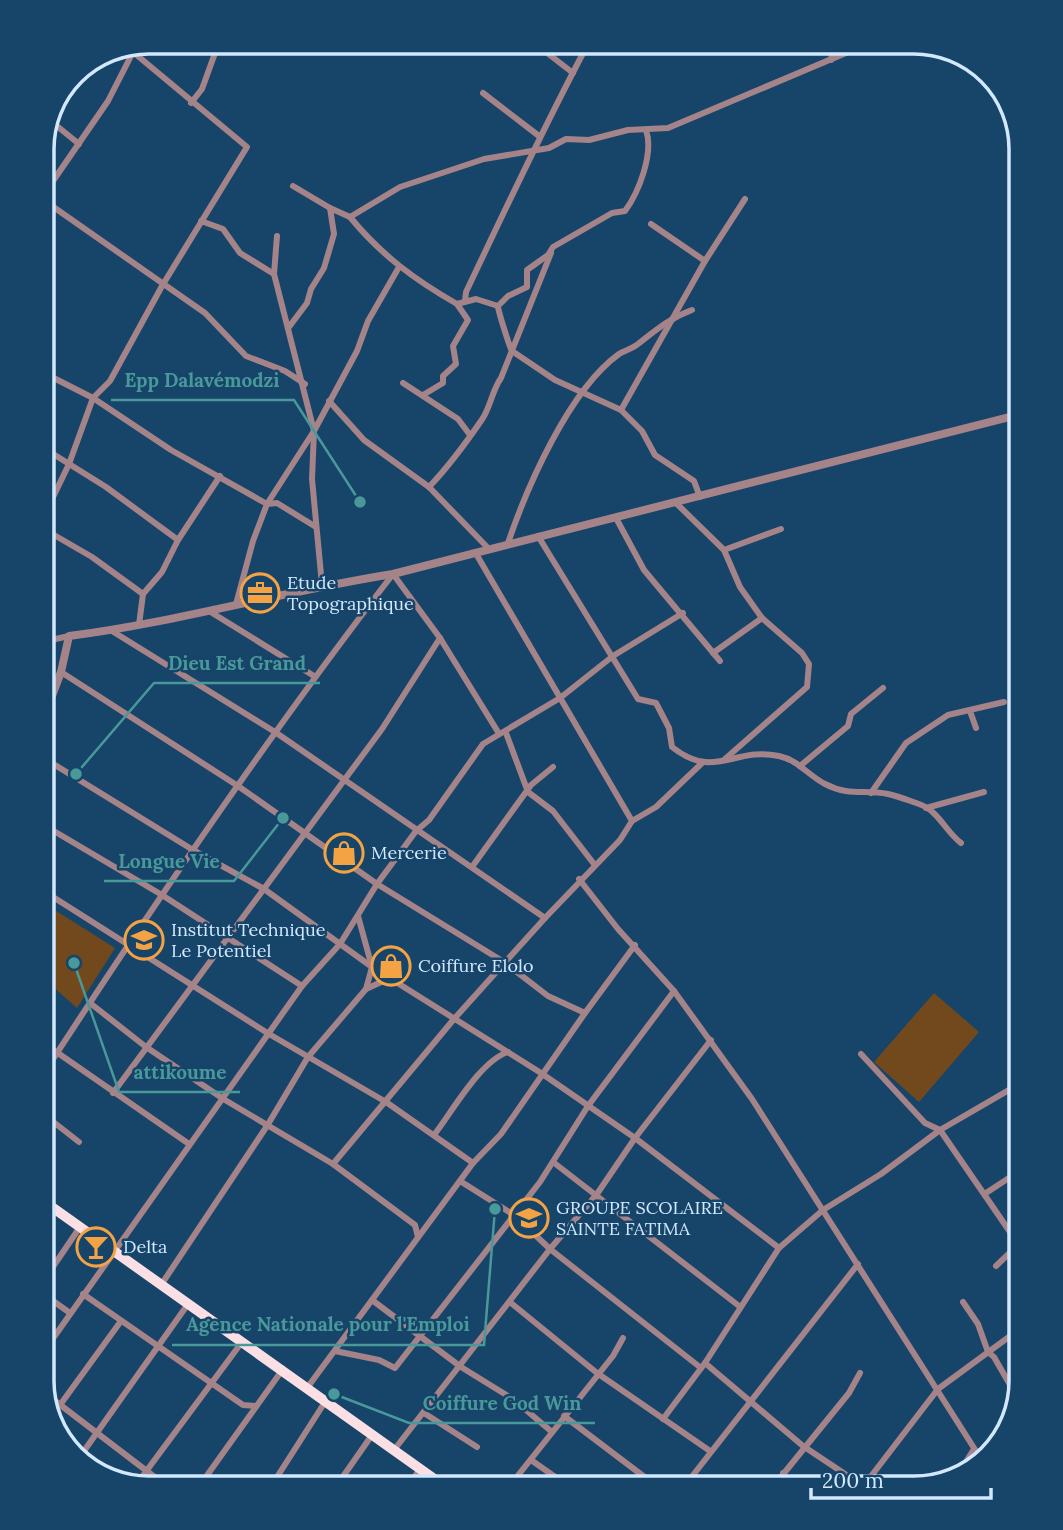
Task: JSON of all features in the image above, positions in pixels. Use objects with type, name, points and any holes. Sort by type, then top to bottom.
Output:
[{"type":"highway","points":[[54,1209],[243,1340],[431,1476]]},
{"type":"street","points":[[191,103],[202,89],[215,54]]},
{"type":"street","points":[[548,54],[573,73]]},
{"type":"street","points":[[465,301],[466,292],[539,136],[583,54]]},
{"type":"street","points":[[831,60],[832,54]]},
{"type":"street","points":[[350,217],[400,187],[484,159],[535,148],[549,148],[566,139],[589,140],[628,130],[668,128],[684,123],[845,54]]},
{"type":"street","points":[[54,495],[69,464],[93,398],[110,381],[162,286],[247,147],[232,132],[191,103],[138,55]]},
{"type":"street","points":[[54,180],[108,101],[130,57]]},
{"type":"street","points":[[483,93],[539,136]]},
{"type":"street","points":[[58,127],[79,144]]},
{"type":"street","points":[[646,130],[648,151],[643,161],[642,186],[625,212],[612,213],[554,247],[548,255],[527,270],[527,287],[508,296],[498,306],[498,316],[505,325],[507,345],[512,351],[581,394],[621,410],[642,431],[655,455],[694,481],[700,496]]},
{"type":"street","points":[[293,187],[350,217],[372,244],[399,267],[457,304],[468,320],[453,346],[456,364],[443,376],[443,383],[423,395]]},
{"type":"street","points":[[621,410],[705,261],[745,199]]},
{"type":"street","points":[[54,207],[162,286],[205,313],[246,356],[285,370],[305,384]]},
{"type":"street","points":[[289,327],[307,303],[311,289],[324,268],[334,234],[330,208]]},
{"type":"street","points":[[201,221],[223,229],[240,253],[274,274]]},
{"type":"street","points":[[651,223],[705,261]]},
{"type":"street","points":[[277,236],[274,274],[305,384],[314,431],[312,479],[322,585]]},
{"type":"street","points":[[429,487],[466,446],[470,435],[484,416],[491,392],[501,378],[554,247]]},
{"type":"street","points":[[236,604],[253,541],[267,504],[314,431],[357,351],[368,321],[399,267]]},
{"type":"street","points":[[457,304],[476,299],[498,306]]},
{"type":"street","points":[[508,543],[547,449],[581,394],[618,355],[676,316],[692,310]]},
{"type":"street","points":[[54,378],[93,398],[171,450],[267,504],[277,503],[316,527]]},
{"type":"street","points":[[403,383],[458,419],[470,435]]},
{"type":"street","points":[[329,401],[364,440],[429,487],[488,548]]},
{"type":"street","points":[[54,639],[112,631],[322,585],[393,574],[1009,417]]},
{"type":"street","points":[[54,455],[178,540]]},
{"type":"street","points":[[139,625],[143,593],[162,572],[178,540],[220,476]]},
{"type":"street","points":[[676,503],[724,550],[740,587],[762,618],[802,653],[808,664],[807,687],[724,761]]},
{"type":"street","points":[[616,518],[644,570],[683,613],[720,661]]},
{"type":"street","points":[[724,550],[781,529]]},
{"type":"street","points":[[54,535],[92,557],[143,593]]},
{"type":"street","points":[[538,536],[638,699],[656,703],[669,728],[672,747],[687,758],[710,765],[768,754],[791,760],[824,784],[853,794],[889,794],[926,808],[939,815],[950,834],[961,843]]},
{"type":"street","points":[[475,552],[632,821]]},
{"type":"street","points":[[393,574],[502,732],[528,792],[554,811],[594,864]]},
{"type":"street","points":[[54,1058],[128,943],[314,676],[393,574]]},
{"type":"street","points":[[208,610],[314,676]]},
{"type":"street","points":[[54,1336],[189,1144],[225,1100],[302,986],[340,944],[377,884],[416,831],[429,820],[483,744],[560,698],[613,656],[683,613]]},
{"type":"street","points":[[713,653],[762,618]]},
{"type":"street","points":[[112,631],[275,732],[545,918]]},
{"type":"street","points":[[54,690],[69,636]]},
{"type":"street","points":[[113,1093],[342,780],[382,730],[439,638]]},
{"type":"street","points":[[61,672],[238,786],[377,884],[505,962],[548,996],[585,1013]]},
{"type":"street","points":[[800,766],[848,726],[851,714],[883,688]]},
{"type":"street","points":[[872,793],[906,743],[948,715],[1004,702]]},
{"type":"street","points":[[970,711],[976,728]]},
{"type":"street","points":[[333,1164],[454,1019],[579,880],[621,840],[632,821],[656,807],[702,762]]},
{"type":"street","points":[[54,764],[193,850],[264,889],[372,967],[541,1073],[635,1138],[779,1248]]},
{"type":"street","points":[[472,867],[531,785],[552,767]]},
{"type":"street","points":[[926,808],[984,792]]},
{"type":"street","points":[[54,831],[162,895],[302,986]]},
{"type":"street","points":[[579,880],[618,929],[674,991],[711,1040],[858,1264],[976,1452]]},
{"type":"street","points":[[54,897],[192,987],[386,1102],[473,1163]]},
{"type":"street","points":[[358,916],[372,967],[366,989]]},
{"type":"street","points":[[307,1388],[473,1163],[501,1134],[541,1073],[635,945]]},
{"type":"street","points":[[161,1285],[267,1126],[308,1057],[366,989],[390,978]]},
{"type":"street","points":[[335,1350],[379,1360],[395,1368],[514,1215],[553,1162],[588,1106],[674,991]]},
{"type":"street","points":[[90,1003],[146,1047],[225,1100],[333,1164],[415,1225],[417,1239]]},
{"type":"street","points":[[394,1450],[511,1303],[550,1249],[597,1194],[635,1138],[711,1040]]},
{"type":"street","points":[[54,1050],[189,1144]]},
{"type":"street","points":[[434,1135],[477,1076],[498,1056],[508,1052]]},
{"type":"street","points":[[861,1054],[925,1123],[940,1130],[1009,1229]]},
{"type":"street","points":[[663,1419],[703,1366],[739,1306],[779,1248],[823,1210],[881,1174],[940,1130],[1009,1090]]},
{"type":"street","points":[[54,1122],[79,1142]]},
{"type":"street","points":[[553,1162],[739,1306]]},
{"type":"street","points":[[986,1193],[1009,1178]]},
{"type":"street","points":[[460,1181],[514,1215],[550,1249],[751,1402],[803,1446],[847,1476]]},
{"type":"street","points":[[54,1265],[80,1227]]},
{"type":"street","points":[[996,1266],[1009,1255]]},
{"type":"street","points":[[692,1476],[858,1264]]},
{"type":"street","points":[[83,1294],[243,1405],[256,1406]]},
{"type":"street","points":[[372,1300],[461,1367],[513,1399],[552,1432]]},
{"type":"street","points":[[54,1302],[70,1313]]},
{"type":"street","points":[[963,1302],[978,1325],[988,1352],[994,1357],[1009,1383]]},
{"type":"street","points":[[511,1303],[597,1373],[710,1451]]},
{"type":"street","points":[[85,1450],[188,1304]]},
{"type":"street","points":[[60,1405],[121,1321]]},
{"type":"street","points":[[871,1476],[938,1389],[1009,1337]]},
{"type":"street","points":[[518,1476],[613,1356],[623,1338]]},
{"type":"street","points":[[143,1476],[243,1340]]},
{"type":"street","points":[[206,1476],[283,1369]]},
{"type":"street","points":[[781,1476],[849,1393],[860,1373]]},
{"type":"street","points":[[278,1476],[326,1402]]},
{"type":"street","points":[[58,1403],[153,1476]]},
{"type":"street","points":[[424,1413],[477,1447]]},
{"type":"street","points":[[564,1416],[643,1476]]},
{"type":"street","points":[[343,1476],[372,1435]]},
{"type":"street","points":[[968,1458],[974,1449]]},
{"type":"street","points":[[531,1460],[554,1476]]},
{"type":"street","points":[[416,1476],[421,1469]]},
{"type":"shaded area","points":[[54,910],[115,948],[77,1008],[54,988]]},
{"type":"shaded area","points":[[934,993],[979,1032],[919,1102],[874,1062]]},
{"type":"place","name":"Epp Dalavémodzi","points":[[360,502]]},
{"type":"place","name":"Etude Topographique","points":[[260,593]]},
{"type":"place","name":"Dieu Est Grand","points":[[76,774]]},
{"type":"place","name":"Longue Vie","points":[[283,818]]},
{"type":"place","name":"Mercerie","points":[[344,853]]},
{"type":"place","name":"Institut Technique Le Potentiel","points":[[144,940]]},
{"type":"place","name":"attikoume","points":[[74,963]]},
{"type":"place","name":"Coiffure Elolo","points":[[391,966]]},
{"type":"place","name":"Agence Nationale pour l'Emploi","points":[[495,1209]]},
{"type":"place","name":"GROUPE SCOLAIRE SAINTE FATIMA","points":[[529,1218]]},
{"type":"place","name":"Delta","points":[[96,1247]]},
{"type":"place","name":"Coiffure God Win","points":[[334,1394]]}]
